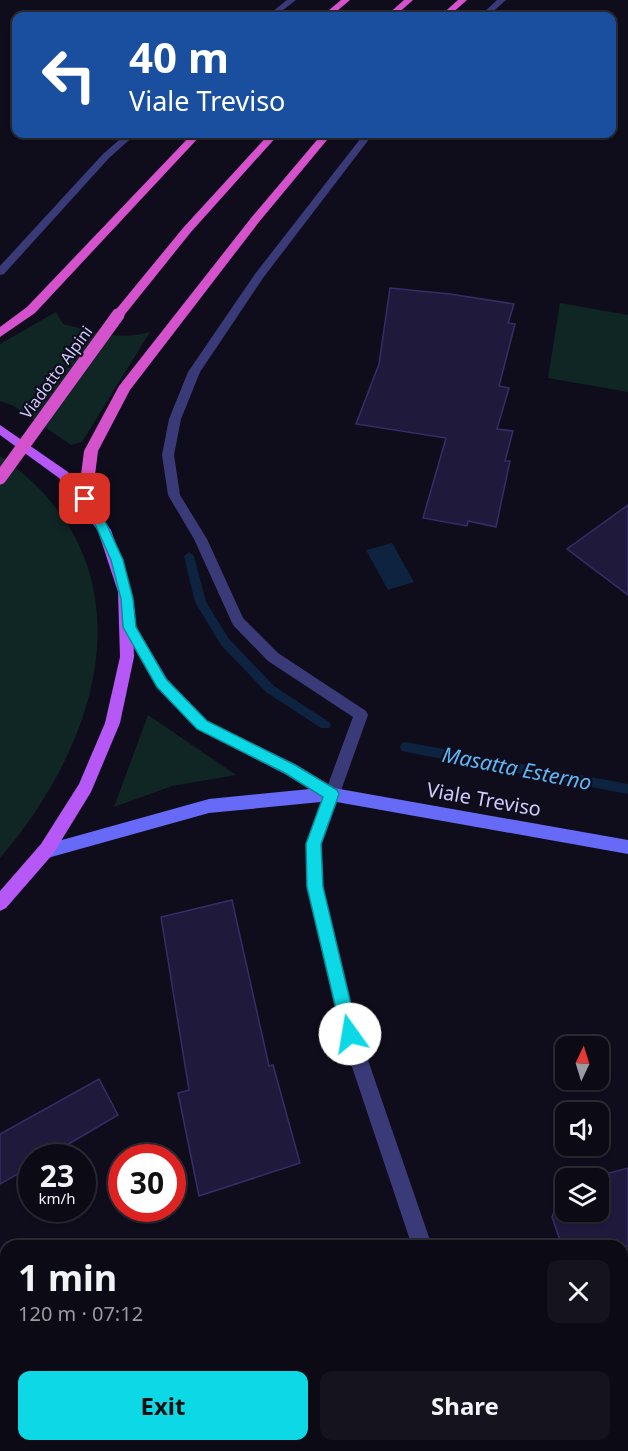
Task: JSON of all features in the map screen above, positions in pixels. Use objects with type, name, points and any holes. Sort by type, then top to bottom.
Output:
[{"type":"highway","points":[[331,12],[346,0]]},
{"type":"highway","points":[[395,12],[409,0]]},
{"type":"highway","points":[[449,12],[463,0]]},
{"type":"highway","points":[[0,333],[32,310],[193,138]]},
{"type":"highway","name":"Viadotto Alpini","points":[[0,478],[118,315],[187,230],[270,138]]},
{"type":"highway","points":[[85,499],[91,451],[124,389],[255,220],[324,138]]},
{"type":"main road","points":[[0,429],[48,461],[85,499],[102,525],[117,560],[127,599],[129,627],[126,678],[110,735],[88,786],[44,852],[0,903]]},
{"type":"main road","name":"Viale Treviso","points":[[129,627],[162,683],[202,725],[290,769],[332,794]]},
{"type":"main road","name":"Viale Treviso","points":[[44,852],[209,806],[332,794],[628,847]]},
{"type":"street","points":[[276,12],[292,0]]},
{"type":"street","points":[[488,12],[502,0]]},
{"type":"street","points":[[0,272],[105,156],[126,138]]},
{"type":"street","points":[[365,138],[259,276],[194,372],[175,420],[168,455],[174,495],[200,539],[238,621],[273,657],[361,715],[314,844],[315,887],[350,1034],[420,1240]]},
{"type":"green space","points":[[560,303],[628,315],[628,392],[548,378]]},
{"type":"green space","points":[[56,312],[63,324],[96,332],[127,336],[150,332],[82,442],[71,445],[14,406],[0,401],[0,344]]},
{"type":"green space","points":[[0,456],[48,499],[80,547],[95,598],[97,651],[86,706],[66,759],[36,810],[0,858]]},
{"type":"green space","points":[[148,715],[236,775],[172,786],[114,807]]},
{"type":"water","points":[[392,543],[414,582],[388,590],[366,550]]},
{"type":"building","points":[[390,288],[514,304],[508,323],[515,324],[499,386],[509,388],[497,429],[513,431],[505,461],[510,461],[496,527],[468,521],[467,526],[423,518],[446,438],[356,424],[379,364]]},
{"type":"building","points":[[628,505],[628,595],[567,549]]},
{"type":"building","points":[[232,900],[269,1066],[273,1065],[300,1163],[199,1196],[178,1093],[189,1090],[161,917]]},
{"type":"building","points":[[99,1079],[118,1115],[69,1144],[18,1144],[18,1174],[0,1184],[0,1134]]},
{"type":"building","points":[[628,1168],[628,1240],[560,1240],[552,1217],[555,1210],[555,1222],[609,1222],[609,1173]]},
{"type":"waterway","name":"Masatta Esterno","points":[[189,556],[201,602],[225,642],[270,689],[325,725]]},
{"type":"waterway","name":"Masatta Esterno","points":[[406,747],[628,789]]},
{"type":"route","points":[[85,499],[109,538],[117,560],[127,599],[129,627],[162,683],[202,725],[290,769],[332,794],[314,844],[315,887],[350,1034]]}]
